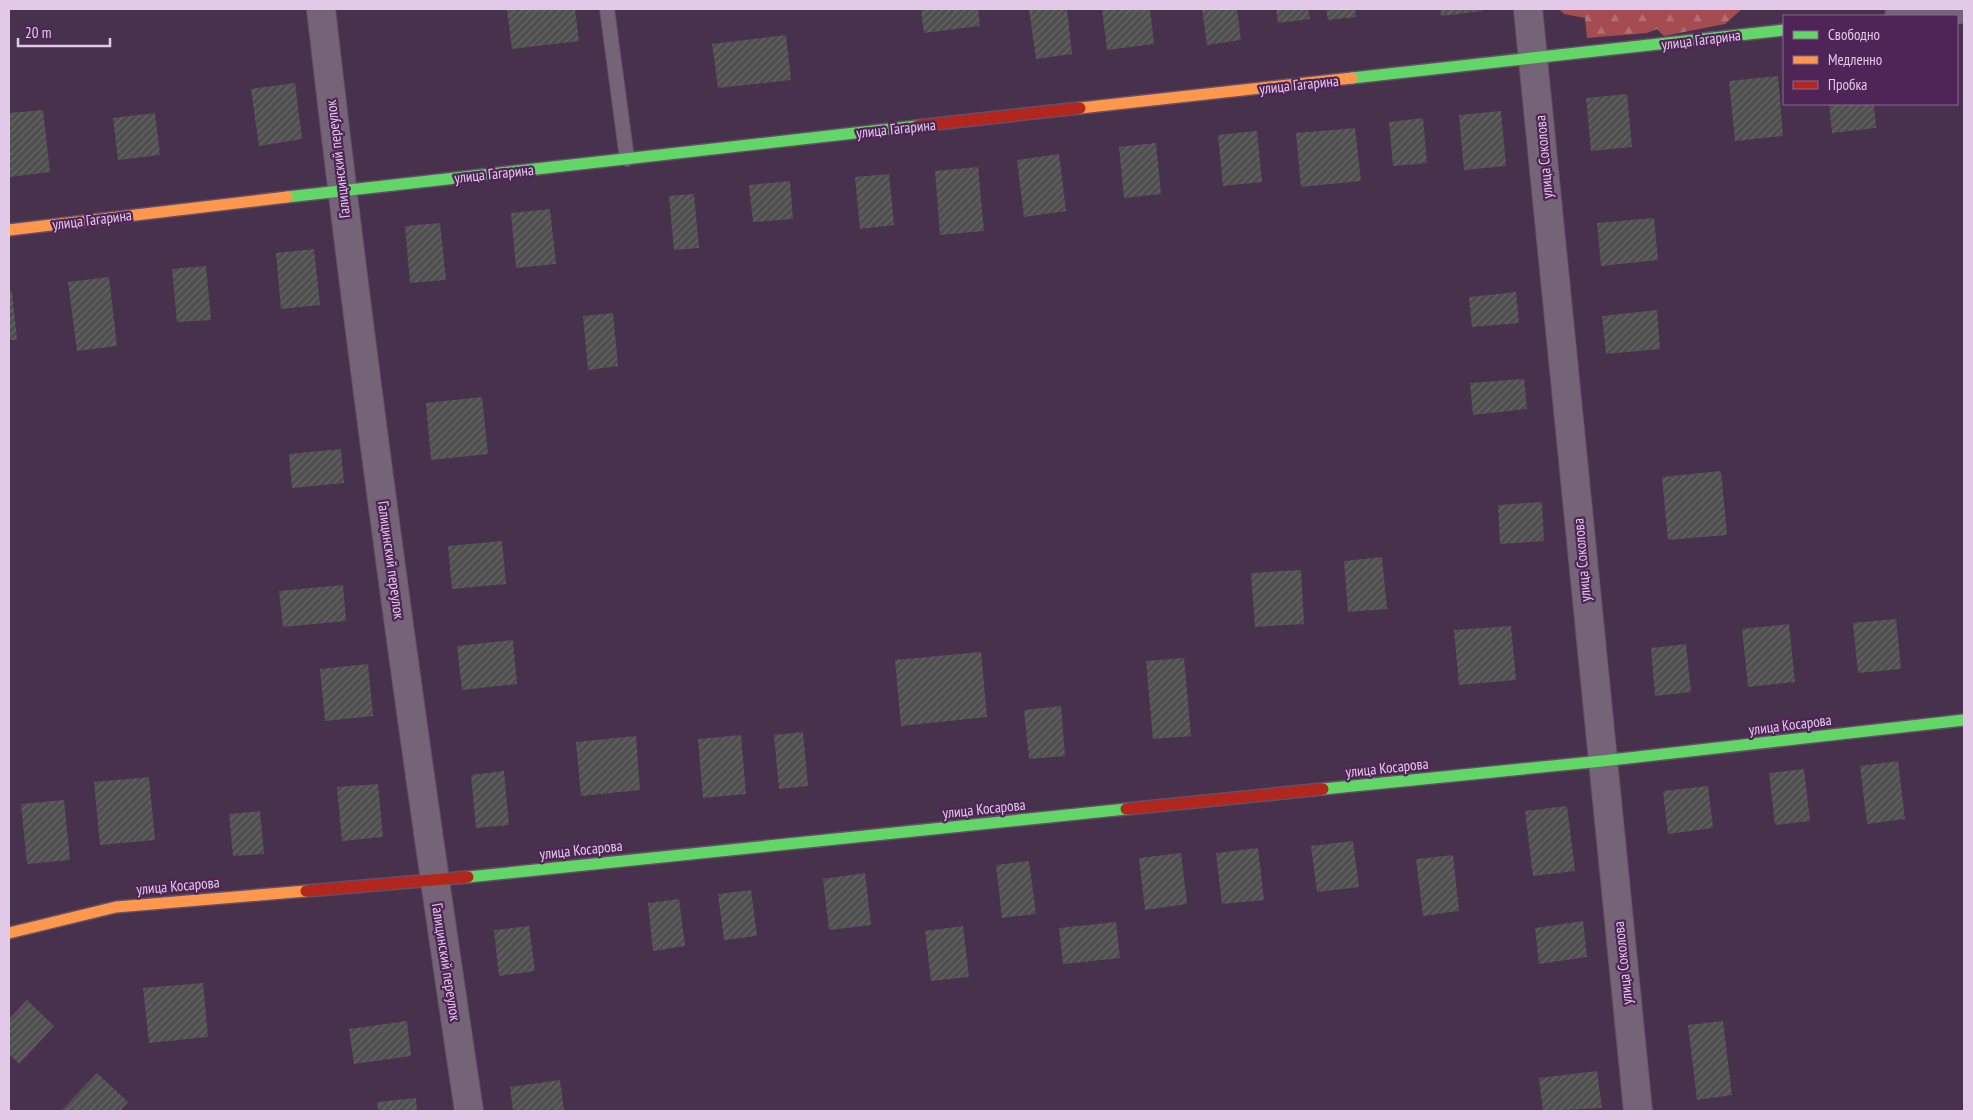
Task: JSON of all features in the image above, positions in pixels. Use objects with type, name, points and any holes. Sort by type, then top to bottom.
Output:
[{"type":"street","name":"Галицинский переулок","points":[[321,9],[342,190],[434,880],[469,1111]]},
{"type":"street","name":"улица Соколова","points":[[1528,9],[1638,1111]]},
{"type":"street","points":[[1908,15],[1963,9]]},
{"type":"street","name":"улица Гагарина","points":[[9,230],[342,190],[1783,30]]},
{"type":"street","name":"улица Косарова","points":[[9,933],[116,906],[434,880],[1602,761],[1964,720]]},
{"type":"lane","points":[[608,9],[627,159]]},
{"type":"green space","points":[[1559,9],[1742,9],[1725,24],[1664,36],[1657,29],[1647,33],[1587,38],[1585,18],[1564,14]]},
{"type":"building","points":[[507,9],[575,9],[579,41],[512,49]]},
{"type":"building","points":[[921,9],[978,9],[980,26],[924,33]]},
{"type":"building","points":[[1029,9],[1067,9],[1072,54],[1036,59]]},
{"type":"building","points":[[1102,9],[1150,9],[1154,44],[1107,50]]},
{"type":"building","points":[[1202,9],[1237,9],[1241,40],[1207,45]]},
{"type":"building","points":[[1276,9],[1308,9],[1310,19],[1278,23]]},
{"type":"building","points":[[1326,9],[1355,9],[1356,17],[1328,20]]},
{"type":"building","points":[[1440,9],[1482,9],[1482,11],[1441,16]]},
{"type":"building","points":[[786,35],[791,80],[718,88],[712,44]]},
{"type":"building","points":[[1778,76],[1783,136],[1735,141],[1729,81]]},
{"type":"building","points":[[295,83],[302,139],[259,146],[251,89]]},
{"type":"building","points":[[1627,94],[1632,147],[1591,151],[1586,98]]},
{"type":"building","points":[[1829,105],[1874,105],[1876,128],[1832,133]]},
{"type":"building","points":[[43,110],[50,172],[9,177],[9,113]]},
{"type":"building","points":[[1501,111],[1506,166],[1464,170],[1459,115]]},
{"type":"building","points":[[155,113],[160,155],[118,160],[113,118]]},
{"type":"building","points":[[1423,118],[1427,163],[1393,166],[1389,122]]},
{"type":"building","points":[[1355,128],[1361,181],[1301,187],[1296,133]]},
{"type":"building","points":[[1257,131],[1262,182],[1223,186],[1218,135]]},
{"type":"building","points":[[1156,143],[1161,194],[1124,198],[1119,147]]},
{"type":"building","points":[[1059,154],[1066,211],[1024,217],[1017,160]]},
{"type":"building","points":[[978,167],[984,231],[940,235],[935,171]]},
{"type":"building","points":[[889,174],[894,225],[860,229],[855,177]]},
{"type":"building","points":[[790,181],[793,219],[753,222],[749,185]]},
{"type":"building","points":[[694,194],[699,248],[674,250],[669,196]]},
{"type":"building","points":[[550,209],[556,264],[516,268],[511,213]]},
{"type":"building","points":[[1654,218],[1658,260],[1601,266],[1597,223]]},
{"type":"building","points":[[440,223],[446,280],[410,283],[405,226]]},
{"type":"building","points":[[314,249],[320,305],[281,309],[276,253]]},
{"type":"building","points":[[206,266],[211,320],[177,322],[172,269]]},
{"type":"building","points":[[109,277],[117,346],[77,351],[68,282]]},
{"type":"building","points":[[9,291],[12,291],[17,340],[9,340]]},
{"type":"building","points":[[1516,292],[1519,323],[1472,327],[1469,297]]},
{"type":"building","points":[[1657,310],[1660,349],[1606,354],[1602,316]]},
{"type":"building","points":[[613,313],[618,366],[588,370],[583,316]]},
{"type":"building","points":[[1524,379],[1527,409],[1473,415],[1470,383]]},
{"type":"building","points":[[482,397],[488,454],[431,460],[426,403]]},
{"type":"building","points":[[341,449],[344,483],[292,488],[289,454]]},
{"type":"building","points":[[1721,471],[1727,535],[1668,540],[1662,477]]},
{"type":"building","points":[[1542,502],[1544,541],[1500,544],[1498,505]]},
{"type":"building","points":[[502,541],[506,584],[452,589],[448,546]]},
{"type":"building","points":[[1382,557],[1387,609],[1348,612],[1344,561]]},
{"type":"building","points":[[1301,570],[1304,624],[1255,627],[1251,573]]},
{"type":"building","points":[[343,585],[346,621],[283,627],[279,591]]},
{"type":"building","points":[[1896,619],[1901,669],[1858,673],[1853,623]]},
{"type":"building","points":[[1789,624],[1795,682],[1748,687],[1742,629]]},
{"type":"building","points":[[1511,626],[1516,680],[1459,685],[1454,630]]},
{"type":"building","points":[[513,640],[517,684],[462,690],[457,646]]},
{"type":"building","points":[[1686,644],[1691,692],[1655,696],[1651,648]]},
{"type":"building","points":[[981,652],[987,717],[901,726],[895,660]]},
{"type":"building","points":[[1184,658],[1191,736],[1153,739],[1146,661]]},
{"type":"building","points":[[368,664],[373,716],[325,721],[320,669]]},
{"type":"building","points":[[1061,706],[1065,756],[1029,759],[1024,710]]},
{"type":"building","points":[[803,732],[808,786],[779,789],[774,735]]},
{"type":"building","points":[[741,735],[746,794],[703,798],[698,739]]},
{"type":"building","points":[[636,736],[640,790],[581,796],[576,742]]},
{"type":"building","points":[[1898,761],[1905,819],[1867,824],[1860,766]]},
{"type":"building","points":[[1804,769],[1810,821],[1775,825],[1769,773]]},
{"type":"building","points":[[504,771],[509,825],[476,828],[471,775]]},
{"type":"building","points":[[149,777],[155,840],[100,845],[94,782]]},
{"type":"building","points":[[378,784],[383,837],[342,841],[337,787]]},
{"type":"building","points":[[1708,786],[1713,828],[1668,834],[1663,791]]},
{"type":"building","points":[[64,800],[70,860],[27,864],[21,804]]},
{"type":"building","points":[[1567,806],[1575,871],[1533,876],[1525,811]]},
{"type":"building","points":[[260,811],[264,854],[233,856],[229,814]]},
{"type":"building","points":[[1353,841],[1359,887],[1317,892],[1311,846]]},
{"type":"building","points":[[1258,848],[1264,900],[1222,904],[1216,853]]},
{"type":"building","points":[[1181,853],[1187,904],[1145,910],[1139,858]]},
{"type":"building","points":[[1453,855],[1459,911],[1423,916],[1416,859]]},
{"type":"building","points":[[1029,861],[1036,914],[1002,918],[996,865]]},
{"type":"building","points":[[865,873],[871,925],[829,930],[823,879]]},
{"type":"building","points":[[751,890],[757,936],[724,940],[718,894]]},
{"type":"building","points":[[679,899],[685,946],[653,951],[648,903]]},
{"type":"building","points":[[1583,921],[1587,957],[1539,964],[1535,928]]},
{"type":"building","points":[[1116,922],[1120,958],[1063,964],[1059,928]]},
{"type":"building","points":[[529,926],[535,971],[499,976],[494,930]]},
{"type":"building","points":[[963,926],[969,977],[931,981],[925,931]]},
{"type":"building","points":[[203,983],[208,1037],[149,1043],[143,988]]},
{"type":"building","points":[[27,1000],[54,1026],[19,1064],[9,1054],[9,1019]]},
{"type":"building","points":[[407,1021],[411,1056],[354,1064],[349,1029]]},
{"type":"building","points":[[1723,1021],[1732,1095],[1697,1100],[1688,1025]]},
{"type":"building","points":[[1597,1071],[1602,1108],[1543,1111],[1539,1078]]},
{"type":"building","points":[[97,1073],[128,1102],[120,1111],[61,1111]]},
{"type":"building","points":[[560,1080],[564,1111],[513,1111],[510,1087]]},
{"type":"building","points":[[416,1098],[417,1111],[378,1111],[377,1102]]},
{"type":"traffic: fast","points":[[1352,78],[1783,30]]},
{"type":"traffic: fast","points":[[287,197],[917,126]]},
{"type":"traffic: fast","points":[[1323,789],[1602,761],[1964,720]]},
{"type":"traffic: fast","points":[[468,877],[1126,809]]},
{"type":"traffic: slow","points":[[1080,108],[1352,78]]},
{"type":"traffic: slow","points":[[9,230],[287,197]]},
{"type":"traffic: slow","points":[[9,933],[116,907],[306,891]]},
{"type":"traffic: jam","points":[[917,126],[1080,108]]},
{"type":"traffic: jam","points":[[1126,809],[1323,789]]},
{"type":"traffic: jam","points":[[306,891],[468,877]]}]
